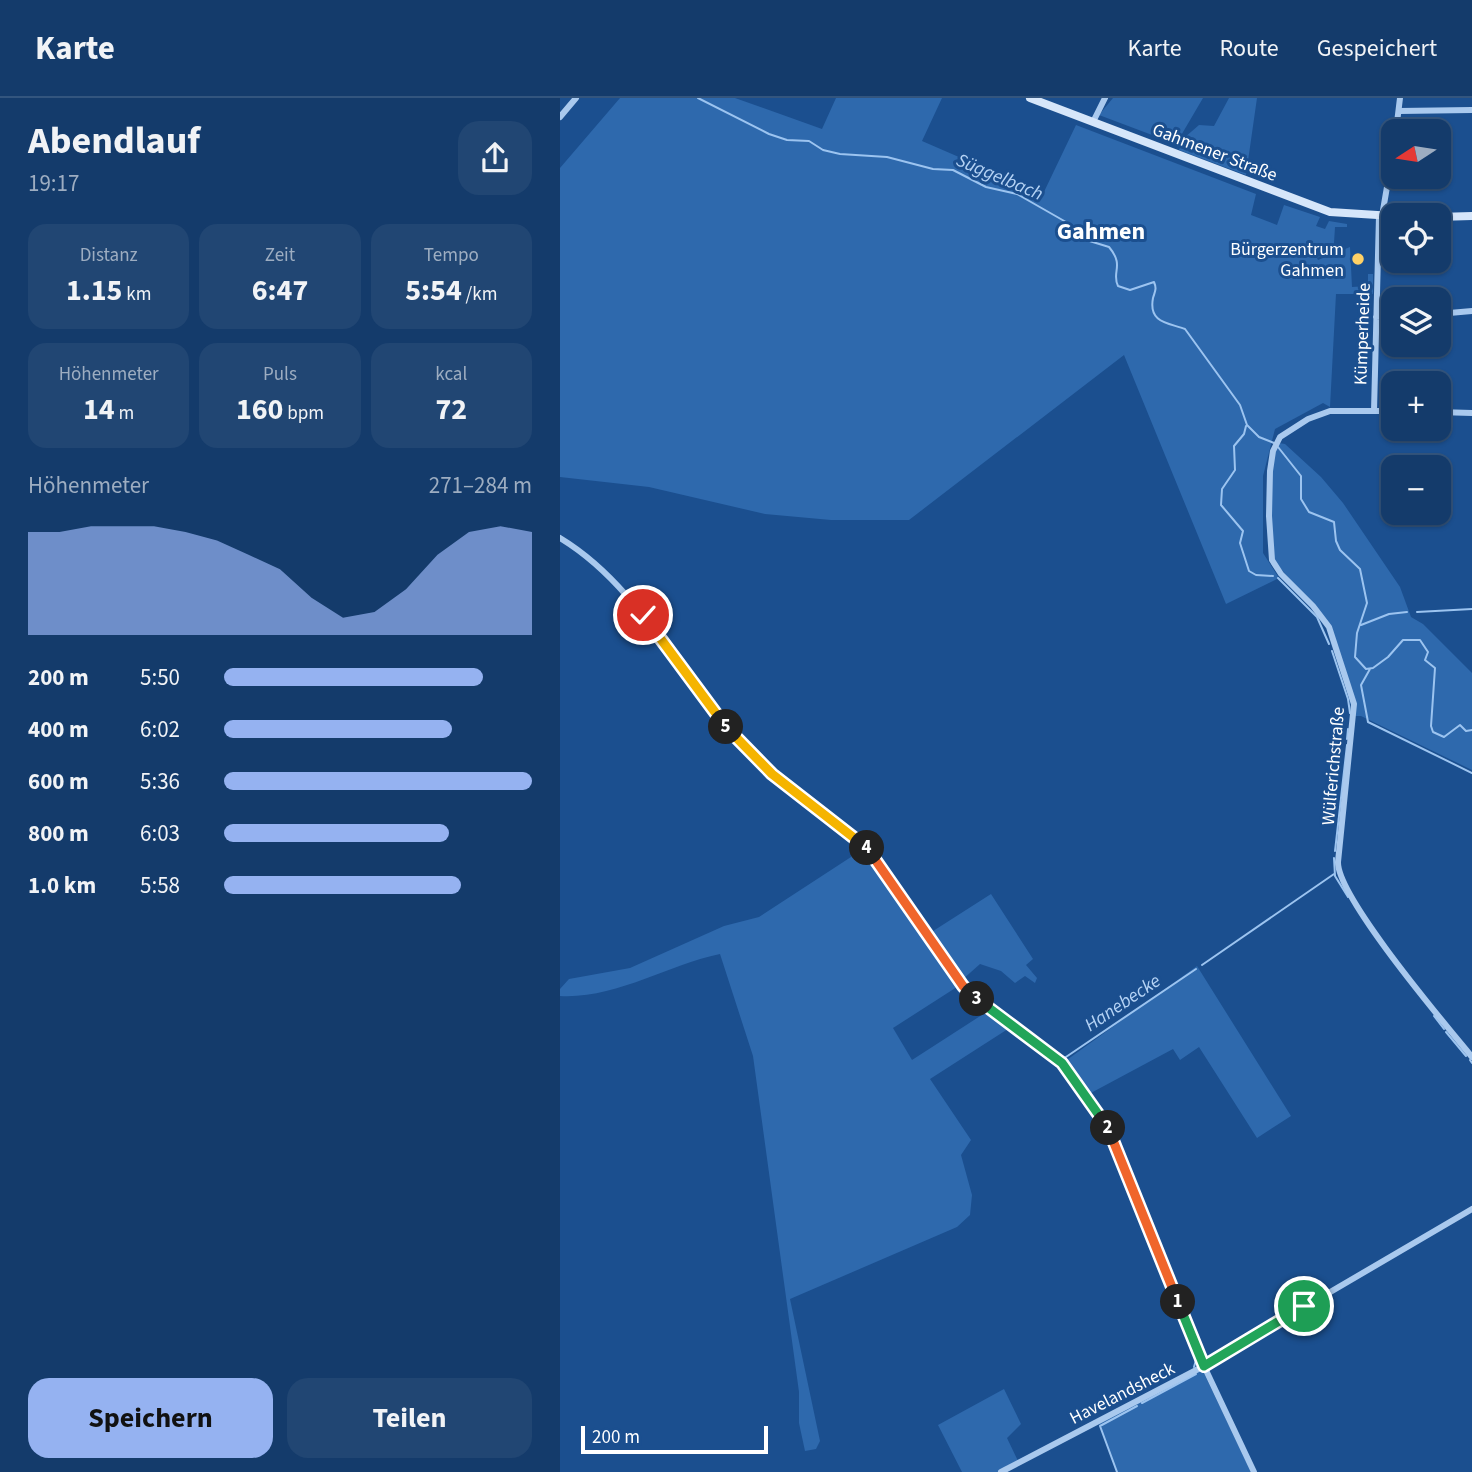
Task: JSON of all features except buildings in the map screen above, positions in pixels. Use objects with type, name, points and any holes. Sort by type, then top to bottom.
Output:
[{"type":"main road","name":"Gahmener Straße","points":[[1030,98],[1330,212],[1380,216]]},
{"type":"main road","points":[[1451,217],[1472,216]]},
{"type":"street","points":[[560,117],[576,98]]},
{"type":"street","points":[[1093,122],[1105,98]]},
{"type":"street","points":[[1398,119],[1400,98]]},
{"type":"street","points":[[1399,111],[1472,110]]},
{"type":"street","name":"Kümperheide","points":[[1374,411],[1380,216],[1385,189]]},
{"type":"street","points":[[1451,313],[1472,311]]},
{"type":"street","points":[[1376,317],[1381,317]]},
{"type":"street","name":"Wülferichstraße","points":[[1381,411],[1322,413],[1292,427],[1277,441],[1273,451],[1269,516],[1272,560],[1281,574],[1313,606],[1329,627],[1354,704],[1338,862],[1340,875],[1372,927],[1472,1057]]},
{"type":"street","points":[[1451,412],[1472,413]]},
{"type":"street","points":[[560,538],[602,568],[631,597],[717,717],[743,746],[802,799],[856,837],[879,863],[974,998],[1062,1063],[1100,1114],[1119,1151],[1204,1366],[1254,1472]]},
{"type":"street","name":"Havelandsheck","points":[[1001,1472],[1204,1366],[1472,1209]]},
{"type":"shaded area","points":[[620,98],[735,98],[822,129],[836,98],[942,98],[922,141],[1042,196],[1076,125],[1256,194],[1251,215],[1277,225],[1284,205],[1320,217],[1316,226],[1325,229],[1329,221],[1347,224],[1347,227],[1335,227],[1334,243],[1341,246],[1317,258],[1318,260],[1350,247],[1352,287],[1368,286],[1368,274],[1373,274],[1373,294],[1336,294],[1330,407],[1323,403],[1275,429],[1263,476],[1263,553],[1279,578],[1226,604],[1124,355],[909,520],[831,520],[765,514],[649,487],[560,477],[560,168]]},
{"type":"shaded area","points":[[1113,98],[1203,98],[1176,144],[1099,115]]},
{"type":"shaded area","points":[[1229,98],[1257,98],[1246,175],[1179,150],[1184,138],[1199,125],[1214,126]]},
{"type":"shaded area","points":[[1279,443],[1285,444],[1321,477],[1343,503],[1400,587],[1411,617],[1423,624],[1472,673],[1472,770],[1361,716],[1354,716],[1329,627],[1272,558],[1271,475]]},
{"type":"shaded area","points":[[862,845],[960,985],[893,1028],[912,1060],[988,1011],[1011,1027],[930,1079],[971,1140],[961,1155],[972,1195],[970,1215],[957,1227],[790,1299],[820,1441],[816,1449],[805,1451],[799,1423],[799,1392],[753,1056],[720,954],[601,992],[560,996],[560,989],[569,979],[630,968],[724,926],[759,917],[851,857],[854,848]]},
{"type":"shaded area","points":[[991,894],[1033,959],[1026,965],[1037,978],[1035,983],[1025,976],[1015,983],[1001,971],[980,964],[962,980],[930,933]]},
{"type":"shaded area","points":[[1197,966],[1291,1116],[1257,1138],[1199,1047],[1180,1060],[1173,1049],[1089,1094],[1064,1062]]},
{"type":"shaded area","points":[[1202,1369],[1251,1472],[1117,1472],[1098,1421]]},
{"type":"shaded area","points":[[1004,1389],[1021,1424],[1007,1438],[1019,1463],[1001,1472],[962,1472],[938,1425]]},
{"type":"waterway","name":"Süggelbach","points":[[698,98],[769,134],[787,140],[809,141],[823,150],[840,154],[887,157],[933,169],[953,170],[986,187],[1017,194],[1066,222],[1083,239],[1109,247],[1116,259],[1118,286],[1130,290],[1154,282],[1156,288],[1152,307],[1157,318],[1185,329],[1240,405],[1247,425],[1259,437],[1274,443]]},
{"type":"waterway","points":[[1246,426],[1244,434],[1234,446],[1235,470],[1222,489],[1221,505],[1243,531],[1240,543],[1249,571],[1256,575],[1273,576]]},
{"type":"waterway","name":"Süggelbach","points":[[1278,447],[1301,476],[1301,499],[1309,512],[1334,522],[1340,550],[1360,569],[1367,603],[1357,633],[1355,657],[1366,669],[1373,668],[1388,657],[1403,640],[1420,640],[1428,652],[1425,660],[1435,668],[1431,726],[1433,732],[1444,737],[1460,725],[1466,731],[1472,730]]},
{"type":"waterway","points":[[1278,578],[1317,617],[1329,644]]},
{"type":"waterway","points":[[1417,612],[1472,609]]},
{"type":"waterway","points":[[1361,625],[1389,614],[1407,612]]},
{"type":"waterway","points":[[1332,651],[1350,713]]},
{"type":"waterway","points":[[1370,669],[1361,685],[1368,722],[1472,773]]},
{"type":"waterway","points":[[1347,739],[1348,729]]},
{"type":"waterway","points":[[1335,851],[1347,745]]},
{"type":"waterway","points":[[1334,858],[1335,876],[1348,897]]},
{"type":"waterway","name":"Hanebecke","points":[[1202,965],[1334,874]]},
{"type":"waterway","name":"Hanebecke","points":[[1063,1059],[1196,969]]},
{"type":"waterway","points":[[1434,1016],[1444,1029]]},
{"type":"waterway","points":[[1446,1032],[1466,1056]]},
{"type":"waterway","name":"Hanebecke","points":[[1069,1078],[1076,1087]]},
{"type":"waterway","name":"Hanebecke","points":[[1079,1091],[1098,1118]]},
{"type":"waterway","name":"Hanebecke","points":[[1100,1122],[1104,1128]]},
{"type":"waterway","name":"Hanebecke","points":[[1107,1133],[1112,1145]]},
{"type":"waterway","name":"Hanebecke","points":[[1114,1150],[1122,1169]]},
{"type":"waterway","name":"Hanebecke","points":[[1133,1198],[1141,1220]]},
{"type":"waterway","name":"Hanebecke","points":[[1142,1223],[1158,1265]]},
{"type":"waterway","name":"Hanebecke","points":[[1160,1270],[1196,1360],[1194,1367]]},
{"type":"waterway","name":"Hanebecke","points":[[1142,1403],[1196,1374]]},
{"type":"waterway","name":"Hanebecke","points":[[1117,1472],[1100,1426],[1137,1406]]},
{"type":"place","name":"Bürgerzentrum Gahmen","points":[[1358,259]]},
{"type":"district","name":"Gahmen","points":[[1101,231]]},
{"type":"route","points":[[643,615],[717,717],[743,746],[792,791],[856,837],[872,853],[973,997],[1043,1047],[1072,1074],[1110,1131],[1204,1366],[1304,1306]]}]
